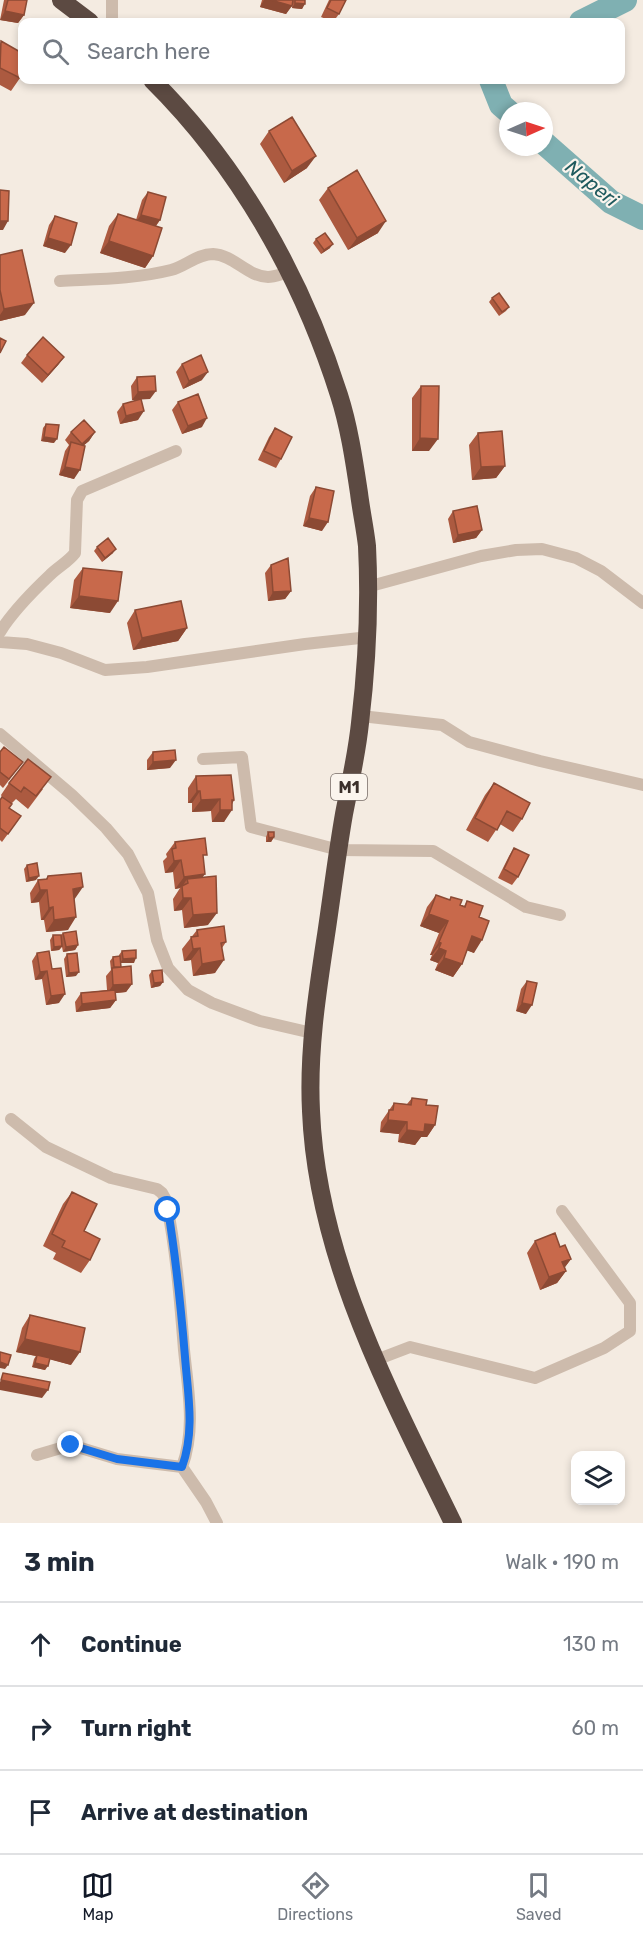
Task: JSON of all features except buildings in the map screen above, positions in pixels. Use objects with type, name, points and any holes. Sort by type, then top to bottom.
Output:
[{"type":"highway","points":[[61,0],[85,18]]},
{"type":"highway","name":"M1","points":[[156,84],[201,136],[244,193],[290,272],[340,398],[354,463],[366,543],[369,638],[361,716],[312,1033],[311,1112],[319,1187],[333,1242],[354,1307],[376,1360],[453,1523]]},
{"type":"street","points":[[112,0],[112,18]]},
{"type":"street","points":[[60,281],[138,276],[173,270],[201,255],[214,254],[228,257],[254,273],[267,277],[290,272]]},
{"type":"street","points":[[0,632],[12,615],[75,553],[77,500],[82,491],[176,451]]},
{"type":"street","points":[[367,587],[481,556],[516,550],[542,549],[576,558],[601,571],[643,603]]},
{"type":"street","points":[[0,642],[27,644],[61,653],[105,670],[147,667],[305,644],[369,638]]},
{"type":"street","points":[[361,716],[442,725],[469,742],[540,761],[643,784]]},
{"type":"street","points":[[0,734],[72,795],[106,828],[128,854],[148,893],[158,940],[168,968],[188,990],[212,1003],[260,1021],[312,1033]]},
{"type":"street","points":[[203,759],[242,757],[251,827],[339,850],[433,850],[526,907],[560,915]]},
{"type":"street","points":[[11,1119],[46,1147],[111,1178],[157,1189],[162,1193],[168,1210],[177,1269],[191,1424],[187,1452],[182,1467]]},
{"type":"street","points":[[376,1360],[410,1347],[535,1378],[604,1348],[630,1331],[630,1303],[562,1211]]},
{"type":"street","points":[[37,1455],[71,1445],[117,1459],[182,1467],[206,1502],[217,1523]]},
{"type":"waterway","name":"Naperi","points":[[589,18],[625,0]]},
{"type":"waterway","name":"Naperi","points":[[493,84],[500,102]]},
{"type":"waterway","name":"Naperi","points":[[553,151],[611,202],[643,218]]},
{"type":"route","points":[[71,1445],[117,1459],[182,1467],[187,1452],[191,1424],[177,1269],[168,1210]]}]
